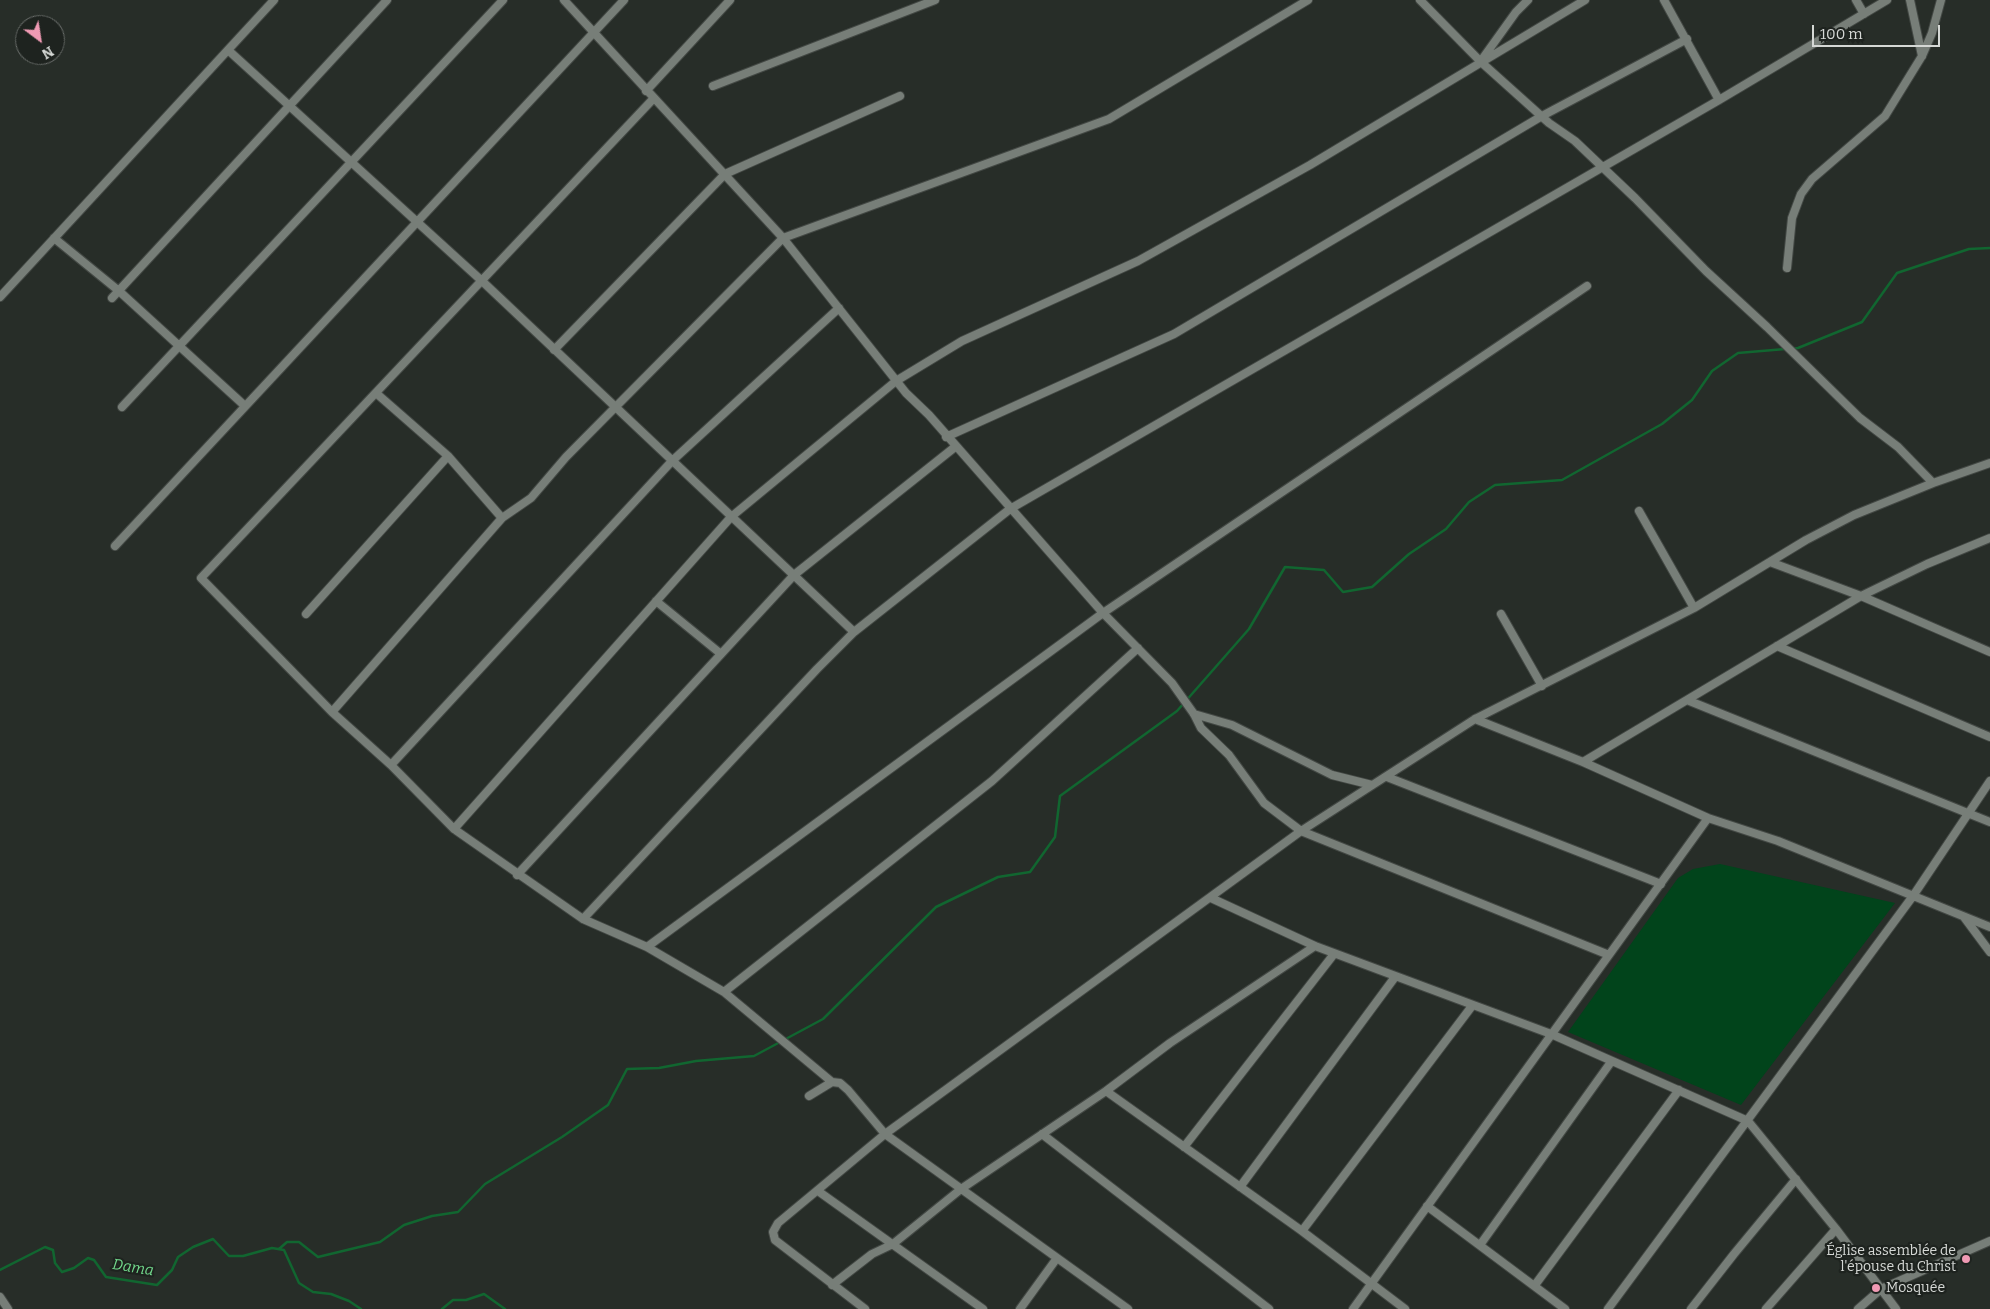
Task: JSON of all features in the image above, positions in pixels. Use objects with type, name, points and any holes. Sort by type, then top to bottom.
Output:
[{"type":"street","points":[[0,297],[274,0]]},
{"type":"street","points":[[112,298],[387,0]]},
{"type":"street","points":[[122,407],[503,0]]},
{"type":"street","points":[[564,0],[593,34],[677,121],[784,238],[896,381],[1103,613],[1172,683],[1194,714],[1201,728],[1229,755],[1264,803],[1301,831],[1609,955]]},
{"type":"street","points":[[114,546],[624,0]]},
{"type":"street","points":[[646,91],[730,0]]},
{"type":"street","points":[[908,0],[911,8]]},
{"type":"street","points":[[713,86],[935,0]]},
{"type":"street","points":[[332,712],[502,518],[531,498],[566,456],[784,238],[1109,119],[1308,0]]},
{"type":"street","points":[[1420,0],[1481,62],[1542,116],[1575,141],[1635,198],[1706,271],[1767,327],[1860,418],[1898,447],[1933,483]]},
{"type":"street","points":[[1481,62],[1516,12],[1528,0]]},
{"type":"street","points":[[454,829],[731,517],[896,381],[962,340],[1138,261],[1310,165],[1585,0]]},
{"type":"street","points":[[1664,0],[1719,100]]},
{"type":"street","points":[[1856,0],[1864,14]]},
{"type":"street","points":[[583,919],[854,632],[1010,509],[1719,100],[1888,0]]},
{"type":"street","points":[[1910,0],[1922,56]]},
{"type":"street","points":[[1787,268],[1792,218],[1805,187],[1884,116],[1903,90],[1932,34],[1941,0]]},
{"type":"street","points":[[946,437],[1174,334],[1542,116],[1687,39]]},
{"type":"street","points":[[228,50],[482,281],[854,632]]},
{"type":"street","points":[[554,350],[725,174],[900,96]]},
{"type":"street","points":[[654,98],[201,578],[332,712],[391,765],[454,829],[517,875],[583,919],[647,947],[724,992],[832,1082],[840,1083],[848,1090],[885,1134],[1128,1309]]},
{"type":"street","points":[[54,238],[119,291],[245,406]]},
{"type":"street","points":[[647,947],[1103,613],[1587,286]]},
{"type":"street","points":[[391,765],[672,461],[838,308]]},
{"type":"street","points":[[376,393],[448,456],[502,518]]},
{"type":"street","points":[[517,875],[794,575],[955,447]]},
{"type":"street","points":[[306,614],[448,456]]},
{"type":"street","points":[[864,1309],[775,1240],[773,1232],[778,1223],[885,1134],[1212,898],[1301,831],[1475,719],[1694,608],[1806,540],[1854,515],[1933,483],[1990,463]]},
{"type":"street","points":[[1639,511],[1694,608]]},
{"type":"street","points":[[1583,762],[1861,596],[1927,564],[1990,538]]},
{"type":"street","points":[[1770,562],[1861,596],[1990,652]]},
{"type":"street","points":[[656,601],[721,654]]},
{"type":"street","points":[[1501,614],[1542,686]]},
{"type":"street","points":[[1777,646],[1990,737]]},
{"type":"street","points":[[724,992],[992,781],[1138,648]]},
{"type":"street","points":[[1687,700],[1990,822]]},
{"type":"street","points":[[1194,714],[1232,725],[1332,775],[1372,785]]},
{"type":"street","points":[[1475,719],[1583,762],[1708,818],[1778,841],[1990,927]]},
{"type":"street","points":[[1387,777],[1660,884]]},
{"type":"street","points":[[1608,1309],[1638,1265],[1748,1121],[1912,896],[1990,781]]},
{"type":"street","points":[[1353,1309],[1708,818]]},
{"type":"street","points":[[1212,898],[1314,946],[1551,1034],[1748,1121],[1836,1229],[1896,1309]]},
{"type":"street","points":[[1964,917],[1990,952]]},
{"type":"street","points":[[832,1285],[872,1254],[893,1244],[961,1189],[1106,1091],[1170,1043],[1314,946]]},
{"type":"street","points":[[1184,1147],[1334,954]]},
{"type":"street","points":[[1240,1187],[1395,976]]},
{"type":"street","points":[[1302,1231],[1472,1006]]},
{"type":"street","points":[[1480,1245],[1612,1062]]},
{"type":"street","points":[[809,1096],[832,1082]]},
{"type":"street","points":[[1535,1285],[1679,1090]]},
{"type":"street","points":[[1106,1091],[1302,1231],[1405,1309]]},
{"type":"street","points":[[1042,1134],[1270,1309]]},
{"type":"street","points":[[1691,1309],[1796,1179]]},
{"type":"street","points":[[818,1191],[983,1309]]},
{"type":"street","points":[[1427,1206],[1565,1309]]},
{"type":"street","points":[[1766,1309],[1836,1229]]},
{"type":"street","points":[[1858,1309],[1881,1289],[1990,1241]]},
{"type":"street","points":[[1020,1309],[1057,1258]]},
{"type":"street","points":[[0,1297],[8,1309]]},
{"type":"green space","points":[[1720,864],[1895,903],[1741,1105],[1568,1032],[1678,878],[1693,869]]},
{"type":"waterway","points":[[1791,349],[1798,348],[1862,322],[1897,273],[1969,249],[1990,248]]},
{"type":"waterway","points":[[279,1249],[287,1242],[299,1242],[318,1257],[380,1242],[404,1225],[432,1216],[458,1212],[485,1184],[562,1137],[608,1105],[627,1069],[659,1068],[696,1061],[754,1056],[823,1019],[936,907],[998,877],[1030,872],[1055,837],[1060,796],[1177,711],[1249,629],[1285,567],[1324,570],[1343,592],[1372,587],[1409,554],[1446,529],[1469,502],[1495,485],[1562,480],[1662,424],[1692,400],[1712,371],[1738,353],[1785,349]]},
{"type":"waterway","name":"Dama","points":[[0,1270],[45,1247],[53,1250],[55,1263],[62,1272],[74,1268],[88,1258],[94,1260],[106,1277],[157,1285],[172,1270],[178,1257],[193,1247],[213,1239],[229,1256],[243,1256],[272,1248],[284,1250],[299,1283],[313,1292],[331,1294],[349,1301],[361,1309]]},
{"type":"waterway","name":"Dama","points":[[442,1309],[453,1300],[466,1300],[484,1294],[505,1309]]},
{"type":"place","name":"Église assemblée de l'épouse du Christ","points":[[1966,1259]]},
{"type":"place","name":"Mosquée","points":[[1876,1288]]}]
